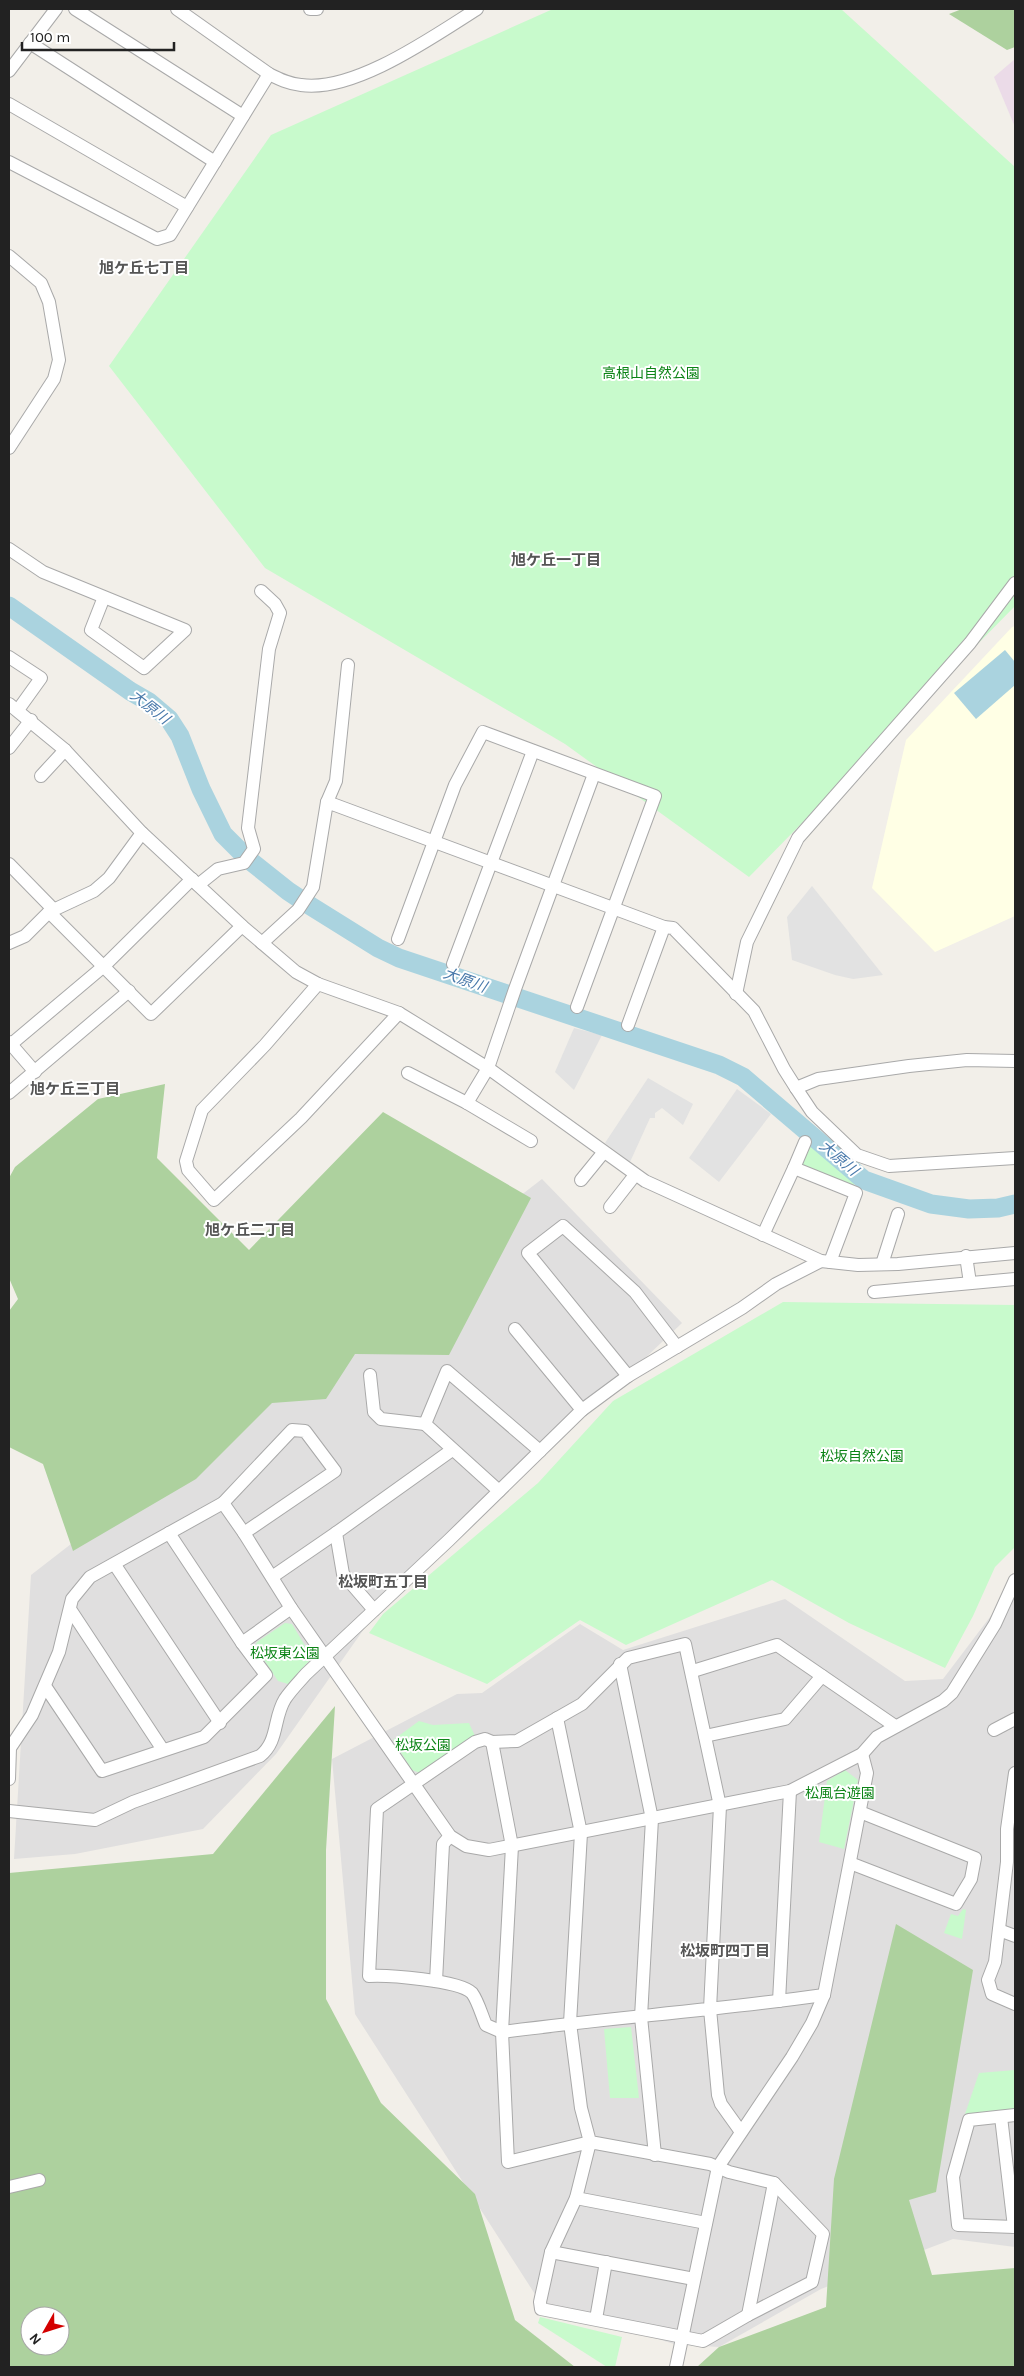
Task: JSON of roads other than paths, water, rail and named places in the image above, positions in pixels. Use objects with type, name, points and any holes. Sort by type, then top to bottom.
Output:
[{"type":"street","points":[[9,71],[56,9]]},
{"type":"street","points":[[75,9],[243,116]]},
{"type":"street","points":[[177,9],[269,74],[283,81],[302,86],[330,83],[349,78],[402,56],[477,9]]},
{"type":"street","points":[[310,9],[317,9]]},
{"type":"street","points":[[30,43],[214,162]]},
{"type":"street","points":[[9,162],[157,240],[170,236],[269,74]]},
{"type":"street","points":[[9,104],[187,207]]},
{"type":"street","points":[[9,256],[40,283],[50,302],[59,360],[54,379],[9,448]]},
{"type":"street","points":[[9,549],[43,572],[185,630],[144,668],[91,630],[104,597]]},
{"type":"street","points":[[736,994],[747,942],[798,838],[970,643],[1015,584]]},
{"type":"street","points":[[35,1072],[10,1044],[104,966],[195,882],[218,868],[244,863],[254,849],[248,828],[269,649],[280,613],[275,604],[261,591]]},
{"type":"street","points":[[9,657],[41,678],[14,707],[66,750],[142,833],[242,926],[296,972],[318,984],[400,1013],[488,1068],[635,1175],[666,1192],[826,1261],[858,1265],[882,1264],[1015,1253]]},
{"type":"street","points":[[262,943],[298,910],[313,887],[327,802],[336,781],[348,665]]},
{"type":"street","points":[[9,748],[31,720]]},
{"type":"street","points":[[398,939],[455,785],[483,732],[655,796],[577,1007]]},
{"type":"street","points":[[41,776],[66,750]]},
{"type":"street","points":[[453,964],[533,751]]},
{"type":"street","points":[[467,1103],[488,1068],[514,989],[594,774]]},
{"type":"street","points":[[327,802],[435,840],[553,886],[673,928],[754,1011],[796,1088],[817,1117],[857,1155],[889,1166],[1015,1158]]},
{"type":"street","points":[[9,943],[25,936],[52,911],[94,891],[109,878],[142,833]]},
{"type":"street","points":[[9,864],[151,1014],[242,926]]},
{"type":"street","points":[[628,1025],[664,926]]},
{"type":"street","points":[[318,984],[265,1045],[202,1110],[186,1162],[188,1170],[214,1200],[301,1118],[400,1013]]},
{"type":"street","points":[[9,1093],[129,991]]},
{"type":"street","points":[[796,1088],[818,1080],[909,1066],[967,1060],[1015,1061]]},
{"type":"street","points":[[408,1073],[467,1103],[531,1141]]},
{"type":"street","points":[[763,1235],[805,1142]]},
{"type":"street","points":[[580,1180],[603,1153]]},
{"type":"street","points":[[9,1810],[95,1820],[133,1802],[260,1756],[272,1742],[285,1699],[306,1674],[325,1658],[582,1410],[628,1376],[742,1308],[776,1284],[826,1261],[856,1193],[794,1168]]},
{"type":"street","points":[[610,1207],[635,1175]]},
{"type":"street","points":[[882,1264],[898,1214]]},
{"type":"street","points":[[628,1376],[528,1253],[563,1226],[635,1292],[677,1347]]},
{"type":"street","points":[[966,1256],[970,1283]]},
{"type":"street","points":[[874,1292],[1015,1279]]},
{"type":"street","points":[[515,1328],[582,1410]]},
{"type":"street","points":[[425,1424],[447,1371],[540,1451]]},
{"type":"street","points":[[370,1376],[374,1412],[381,1419],[425,1424],[499,1491]]},
{"type":"street","points":[[9,1779],[10,1748],[32,1715],[45,1686],[59,1652],[72,1598],[90,1577],[115,1565],[223,1503],[292,1430],[305,1431],[335,1471],[244,1533]]},
{"type":"street","points":[[272,1577],[452,1450]]},
{"type":"street","points":[[223,1503],[325,1658],[450,1836],[466,1846],[489,1850],[790,1791],[862,1754],[878,1737],[935,1706],[952,1693],[995,1624],[1015,1580]]},
{"type":"street","points":[[45,1686],[102,1771],[204,1737],[266,1675],[242,1643],[169,1533]]},
{"type":"street","points":[[336,1533],[343,1574],[374,1610]]},
{"type":"street","points":[[115,1565],[220,1723]]},
{"type":"street","points":[[242,1643],[291,1608]]},
{"type":"street","points":[[70,1609],[163,1750]]},
{"type":"street","points":[[741,2132],[721,2104],[718,2095],[710,2009],[720,1806],[693,1671],[685,1644],[628,1658],[582,1704],[517,1741],[492,1742],[485,1739],[475,1742],[377,1809],[368,1976],[382,1975],[436,1981],[467,1990],[472,1994],[486,2025],[502,2032],[570,2023],[640,2017],[710,2009],[779,2002],[824,1995]]},
{"type":"street","points":[[693,1671],[777,1645],[896,1726]]},
{"type":"street","points":[[620,1664],[652,1819],[640,2017],[654,2155]]},
{"type":"street","points":[[705,1736],[785,1719],[822,1676]]},
{"type":"street","points":[[492,1742],[512,1846],[502,2032],[508,2162],[590,2142],[718,2167],[729,2172],[774,2183],[823,2234],[812,2282],[703,2341],[541,2309],[540,2302],[551,2252],[576,2198],[590,2142],[581,2108],[570,2023],[581,1832],[557,1718]]},
{"type":"street","points":[[994,1730],[1015,1719]]},
{"type":"street","points":[[676,2367],[718,2167],[797,2049],[812,2024],[824,1995],[867,1774],[862,1754]]},
{"type":"street","points":[[1015,1773],[1013,1799],[1006,1830],[1011,1863],[995,1962],[988,1980],[992,1994],[1015,2004]]},
{"type":"street","points":[[779,2002],[790,1791]]},
{"type":"street","points":[[850,1863],[956,1904],[971,1879],[975,1858],[860,1812]]},
{"type":"street","points":[[436,1981],[443,1844],[450,1836]]},
{"type":"street","points":[[999,1930],[1015,1936]]},
{"type":"street","points":[[1002,2117],[1015,2227],[958,2225],[953,2177],[969,2120],[1015,2115]]},
{"type":"street","points":[[9,2187],[39,2180]]},
{"type":"street","points":[[748,2315],[774,2183]]},
{"type":"street","points":[[576,2198],[706,2223]]},
{"type":"street","points":[[551,2252],[694,2279]]},
{"type":"street","points":[[596,2319],[606,2262]]},
{"type":"water","points":[[1005,650],[1015,662],[1015,685],[976,719],[954,693]]},
{"type":"waterway","name":"大原川","points":[[9,606],[130,691],[149,702],[169,719],[180,736],[201,789],[223,834],[248,859],[288,891],[378,948],[399,958],[719,1065],[743,1077],[864,1180],[931,1204],[969,1209],[998,1208],[1015,1204]]},
{"type":"district","name":"旭ケ丘七丁目","points":[[144,268]]},
{"type":"district","name":"旭ケ丘一丁目","points":[[556,560]]},
{"type":"district","name":"旭ケ丘三丁目","points":[[75,1089]]},
{"type":"district","name":"旭ケ丘二丁目","points":[[250,1230]]},
{"type":"district","name":"松坂町五丁目","points":[[383,1582]]},
{"type":"district","name":"松坂町四丁目","points":[[725,1951]]},
{"type":"park label","name":"高根山自然公園","points":[[651,373]]},
{"type":"park label","name":"松坂自然公園","points":[[862,1456]]},
{"type":"park label","name":"松坂東公園","points":[[285,1653]]},
{"type":"park label","name":"松坂公園","points":[[423,1745]]},
{"type":"park label","name":"松風台遊園","points":[[840,1793]]}]
